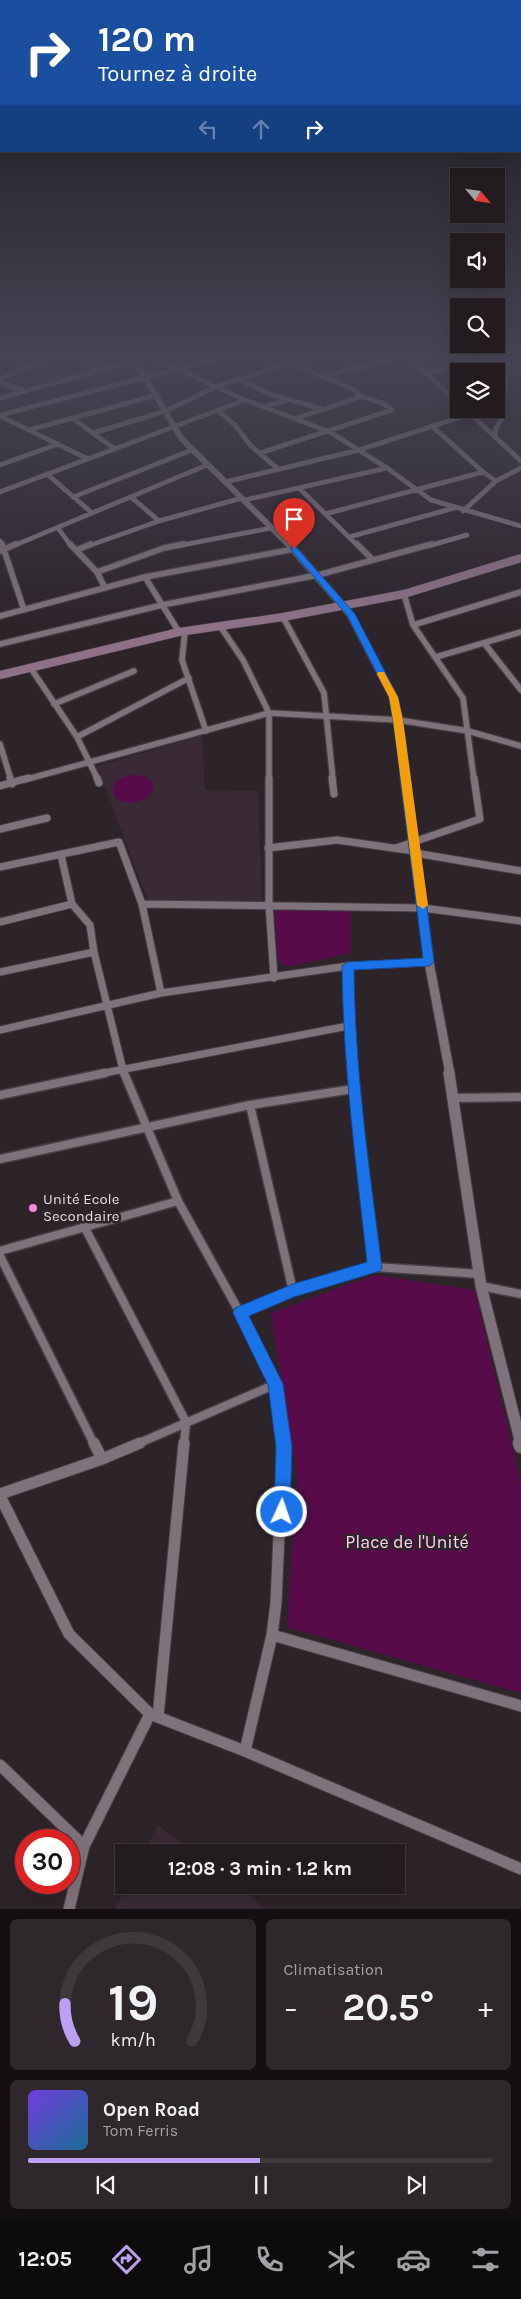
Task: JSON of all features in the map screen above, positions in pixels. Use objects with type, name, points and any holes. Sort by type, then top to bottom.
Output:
[{"type":"main road","points":[[0,675],[182,632],[283,617],[404,594],[521,558]]},
{"type":"street","points":[[0,465],[47,448]]},
{"type":"street","points":[[66,448],[88,459]]},
{"type":"street","points":[[255,448],[278,468]]},
{"type":"street","points":[[260,453],[276,448]]},
{"type":"street","points":[[357,448],[431,500],[463,511],[521,526]]},
{"type":"street","points":[[225,482],[366,448]]},
{"type":"street","points":[[456,448],[496,481]]},
{"type":"street","points":[[509,448],[521,461]]},
{"type":"street","points":[[0,492],[115,449]]},
{"type":"street","points":[[73,497],[192,450],[294,549],[344,606],[393,697],[398,720],[429,962],[454,1098],[481,1286],[521,1446]]},
{"type":"street","points":[[2,550],[207,465]]},
{"type":"street","points":[[78,550],[114,534],[158,520],[387,468]]},
{"type":"street","points":[[463,511],[496,481],[521,468]]},
{"type":"street","points":[[325,514],[483,472]]},
{"type":"street","points":[[47,474],[92,513]]},
{"type":"street","points":[[299,488],[373,560]]},
{"type":"street","points":[[131,498],[158,520]]},
{"type":"street","points":[[349,537],[454,508]]},
{"type":"street","points":[[58,528],[66,540],[78,550],[97,572],[105,588]]},
{"type":"street","points":[[97,572],[170,546],[272,528]]},
{"type":"street","points":[[0,644],[162,605],[318,575],[467,535]]},
{"type":"street","points":[[0,541],[24,610]]},
{"type":"street","points":[[0,616],[145,578],[294,549]]},
{"type":"street","points":[[145,578],[182,632],[182,660],[206,731]]},
{"type":"street","points":[[413,625],[521,592]]},
{"type":"street","points":[[404,594],[413,625],[463,698],[480,819],[414,849]]},
{"type":"street","points":[[283,617],[324,693],[328,718],[334,794]]},
{"type":"street","points":[[220,626],[242,660],[269,714],[269,905],[274,978]]},
{"type":"street","points":[[436,657],[521,632]]},
{"type":"street","points":[[484,643],[521,690]]},
{"type":"street","points":[[30,667],[92,762],[99,783]]},
{"type":"street","points":[[54,704],[134,672]]},
{"type":"street","points":[[77,737],[189,678]]},
{"type":"street","points":[[0,786],[269,714],[398,720],[468,731],[521,746]]},
{"type":"street","points":[[0,744],[12,784]]},
{"type":"street","points":[[0,829],[48,818]]},
{"type":"street","points":[[268,848],[337,840],[414,849],[521,871]]},
{"type":"street","points":[[0,867],[119,842],[142,904],[161,993]]},
{"type":"street","points":[[61,855],[72,904],[90,925],[94,952],[122,1068],[178,1201],[240,1313],[276,1384],[284,1447],[283,1493],[272,1635],[245,1751]]},
{"type":"street","points":[[0,922],[72,904]]},
{"type":"street","points":[[142,904],[423,908],[521,922]]},
{"type":"street","points":[[0,972],[94,952]]},
{"type":"street","points":[[0,1030],[161,993],[348,966],[429,962]]},
{"type":"street","points":[[348,966],[348,1026],[353,1089],[375,1267]]},
{"type":"street","points":[[0,1095],[122,1068],[348,1026]]},
{"type":"street","points":[[0,1159],[250,1105],[353,1089]]},
{"type":"street","points":[[454,1098],[521,1097]]},
{"type":"street","points":[[250,1105],[293,1291]]},
{"type":"street","points":[[0,1251],[178,1201]]},
{"type":"street","points":[[69,1909],[84,1846],[154,1716],[186,1422],[84,1226]]},
{"type":"street","points":[[0,1256],[102,1459]]},
{"type":"street","points":[[240,1313],[293,1291],[375,1267],[480,1274]]},
{"type":"street","points":[[481,1286],[521,1294]]},
{"type":"street","points":[[276,1384],[102,1459],[0,1495],[57,1614],[69,1634],[154,1716],[245,1751],[521,1869]]},
{"type":"street","points":[[272,1635],[521,1706]]},
{"type":"street","points":[[0,1765],[84,1846]]},
{"type":"shaded area","points":[[202,736],[205,790],[258,791],[262,902],[148,901],[97,766]]},
{"type":"shaded area","points":[[158,1825],[183,1844],[148,1844]]},
{"type":"shaded area","points":[[122,1894],[247,1894],[266,1909],[115,1909]]},
{"type":"green space","points":[[134,775],[146,777],[153,782],[154,788],[151,794],[137,802],[127,802],[116,798],[112,790],[115,783],[123,777]]},
{"type":"green space","points":[[275,910],[351,911],[351,953],[292,966],[283,965],[278,959]]},
{"type":"green space","name":"Place de l'Unité","points":[[375,1275],[475,1290],[521,1484],[521,1693],[287,1627],[297,1476],[271,1313]]},
{"type":"slow traffic","points":[[381,674],[395,703],[414,851],[423,905]]},
{"type":"place","name":"Unité Ecole Secondaire","points":[[33,1208]]},
{"type":"route","points":[[282,1512],[284,1447],[276,1384],[240,1313],[293,1291],[375,1267],[353,1089],[348,1026],[348,966],[429,962],[395,703],[350,614],[294,549]]}]
